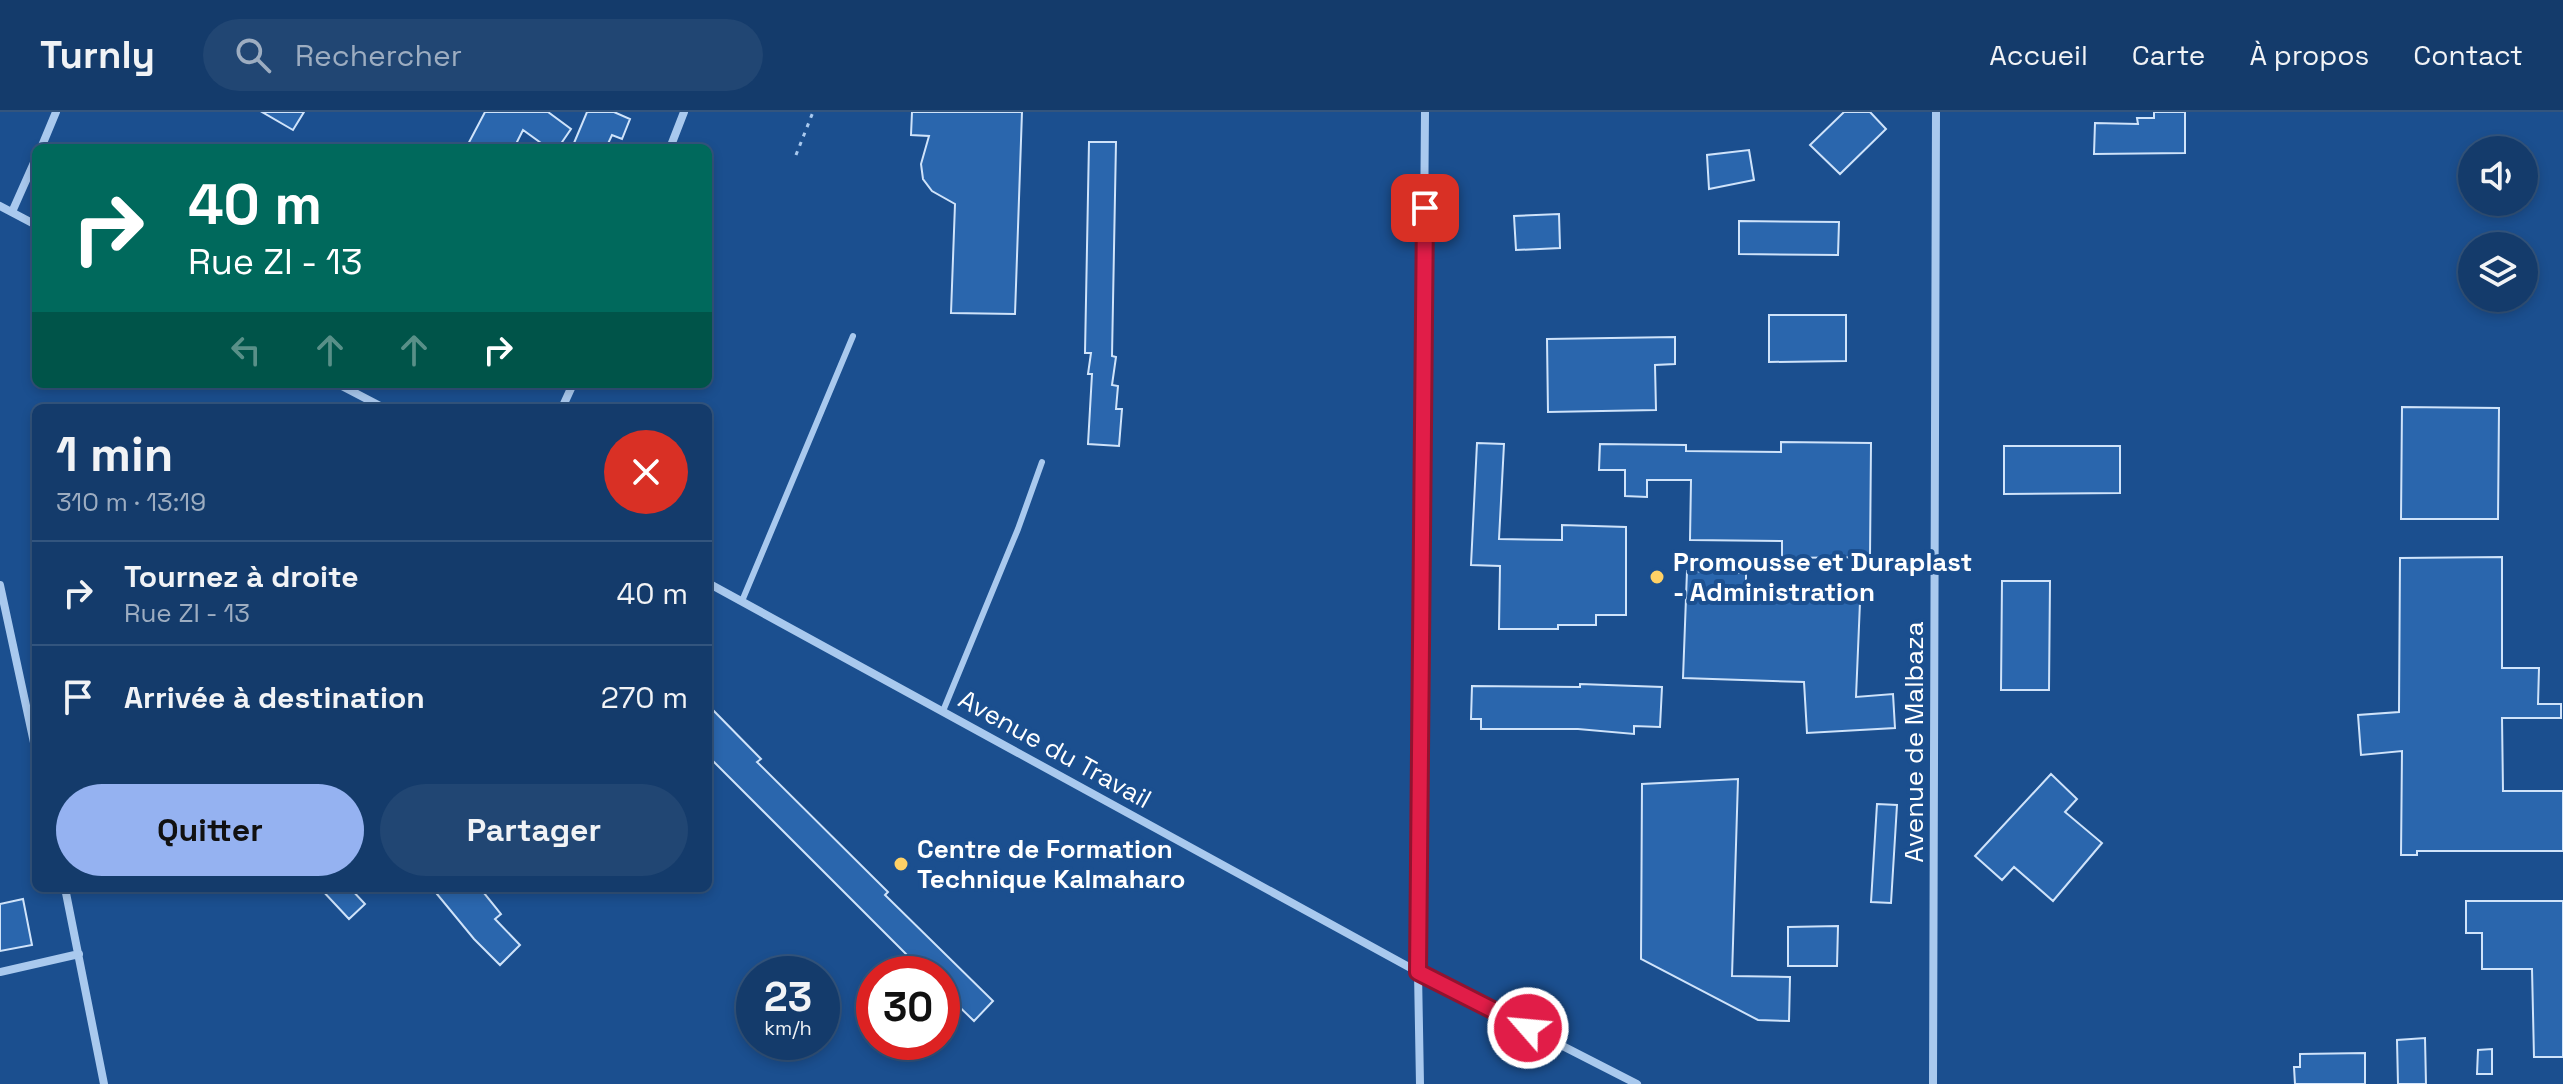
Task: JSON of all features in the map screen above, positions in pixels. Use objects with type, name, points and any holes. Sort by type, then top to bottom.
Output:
[{"type":"street","points":[[43,144],[56,112]]},
{"type":"street","points":[[672,144],[684,112]]},
{"type":"street","points":[[1420,1084],[1418,972],[1425,112]]},
{"type":"street","name":"Avenue de Malbaza","points":[[1933,1084],[1936,112]]},
{"type":"street","points":[[12,212],[32,167]]},
{"type":"street","points":[[0,206],[32,223]]},
{"type":"street","points":[[346,388],[376,404]]},
{"type":"street","points":[[0,585],[32,733]]},
{"type":"street","name":"Avenue du Travail","points":[[712,585],[1418,972],[1637,1084]]},
{"type":"street","points":[[66,892],[104,1084]]},
{"type":"street","points":[[0,972],[79,954]]},
{"type":"lane","points":[[742,601],[853,336]]},
{"type":"lane","points":[[943,711],[1018,529],[1042,462]]},
{"type":"path","points":[[796,155],[813,112]]},
{"type":"building","points":[[262,112],[304,112],[293,130]]},
{"type":"building","points":[[485,112],[548,112],[571,129],[561,144],[542,144],[523,130],[516,144],[468,144]]},
{"type":"building","points":[[587,112],[614,112],[630,119],[622,139],[612,135],[608,144],[574,143]]},
{"type":"building","points":[[912,112],[1022,112],[1015,314],[951,313],[955,204],[932,191],[923,179],[921,164],[929,136],[911,135]]},
{"type":"building","points":[[1844,112],[1870,112],[1886,129],[1840,174],[1810,145]]},
{"type":"building","points":[[2154,112],[2185,112],[2185,153],[2094,154],[2095,123],[2138,124],[2137,118],[2154,118]]},
{"type":"building","points":[[1089,142],[1116,142],[1112,356],[1116,357],[1112,385],[1118,386],[1116,409],[1122,409],[1119,446],[1088,444],[1092,374],[1088,374],[1091,353],[1085,353]]},
{"type":"building","points":[[1749,150],[1754,180],[1709,189],[1707,155]]},
{"type":"building","points":[[1559,214],[1560,248],[1516,250],[1514,216]]},
{"type":"building","points":[[1739,221],[1839,222],[1838,255],[1739,254]]},
{"type":"building","points":[[1769,315],[1846,315],[1846,361],[1769,362]]},
{"type":"building","points":[[1675,337],[1675,364],[1655,365],[1656,410],[1548,412],[1547,339]]},
{"type":"building","points":[[2402,407],[2499,408],[2498,519],[2401,519]]},
{"type":"building","points":[[1781,442],[1871,443],[1870,557],[1782,558],[1782,541],[1690,540],[1691,480],[1647,480],[1647,497],[1625,496],[1625,470],[1599,470],[1600,444],[1686,445],[1686,451],[1781,452]]},
{"type":"building","points":[[1477,443],[1504,444],[1499,539],[1562,540],[1562,525],[1626,527],[1626,615],[1596,615],[1596,625],[1558,625],[1558,629],[1499,629],[1500,566],[1471,565]]},
{"type":"building","points":[[2004,446],[2120,446],[2120,493],[2004,494]]},
{"type":"building","points":[[2502,557],[2502,668],[2539,668],[2538,704],[2561,704],[2561,718],[2502,718],[2503,791],[2563,791],[2563,851],[2417,851],[2417,855],[2401,855],[2402,751],[2361,755],[2358,715],[2399,712],[2400,558]]},
{"type":"building","points":[[1687,571],[1746,573],[1746,598],[1860,602],[1856,697],[1893,694],[1895,728],[1807,733],[1804,682],[1683,678]]},
{"type":"building","points":[[2002,581],[2050,581],[2049,690],[2001,690]]},
{"type":"building","points":[[1580,684],[1662,687],[1660,727],[1634,726],[1634,734],[1578,729],[1481,729],[1481,719],[1471,719],[1472,686],[1580,687]]},
{"type":"building","points":[[712,709],[761,759],[757,762],[888,892],[885,895],[947,956],[908,956],[712,760]]},
{"type":"building","points":[[2051,774],[2077,799],[2065,812],[2102,843],[2053,901],[2014,867],[2002,880],[1975,856]]},
{"type":"building","points":[[1738,779],[1732,976],[1790,977],[1789,1021],[1758,1020],[1641,959],[1642,784]]},
{"type":"building","points":[[1877,804],[1897,805],[1891,903],[1871,902]]},
{"type":"building","points":[[324,892],[354,892],[365,904],[349,919]]},
{"type":"building","points":[[435,892],[483,892],[501,914],[495,919],[520,945],[500,965]]},
{"type":"building","points":[[23,899],[32,945],[0,951],[0,904]]},
{"type":"building","points":[[2466,901],[2563,901],[2563,1057],[2534,1057],[2532,969],[2482,969],[2482,933],[2466,933]]},
{"type":"building","points":[[1838,926],[1837,966],[1788,966],[1788,927]]},
{"type":"building","points":[[960,969],[993,1001],[974,1021],[960,1007]]},
{"type":"building","points":[[2425,1038],[2426,1084],[2398,1084],[2397,1040]]},
{"type":"building","points":[[2492,1049],[2492,1074],[2477,1074],[2478,1050]]},
{"type":"building","points":[[2365,1053],[2365,1084],[2295,1084],[2294,1067],[2300,1067],[2300,1054]]},
{"type":"place","name":"Promousse et Duraplast - Administration","points":[[1657,577]]},
{"type":"place","name":"Centre de Formation Technique Kalmaharo","points":[[901,864]]},
{"type":"route","points":[[1425,208],[1418,972],[1528,1028]]}]
